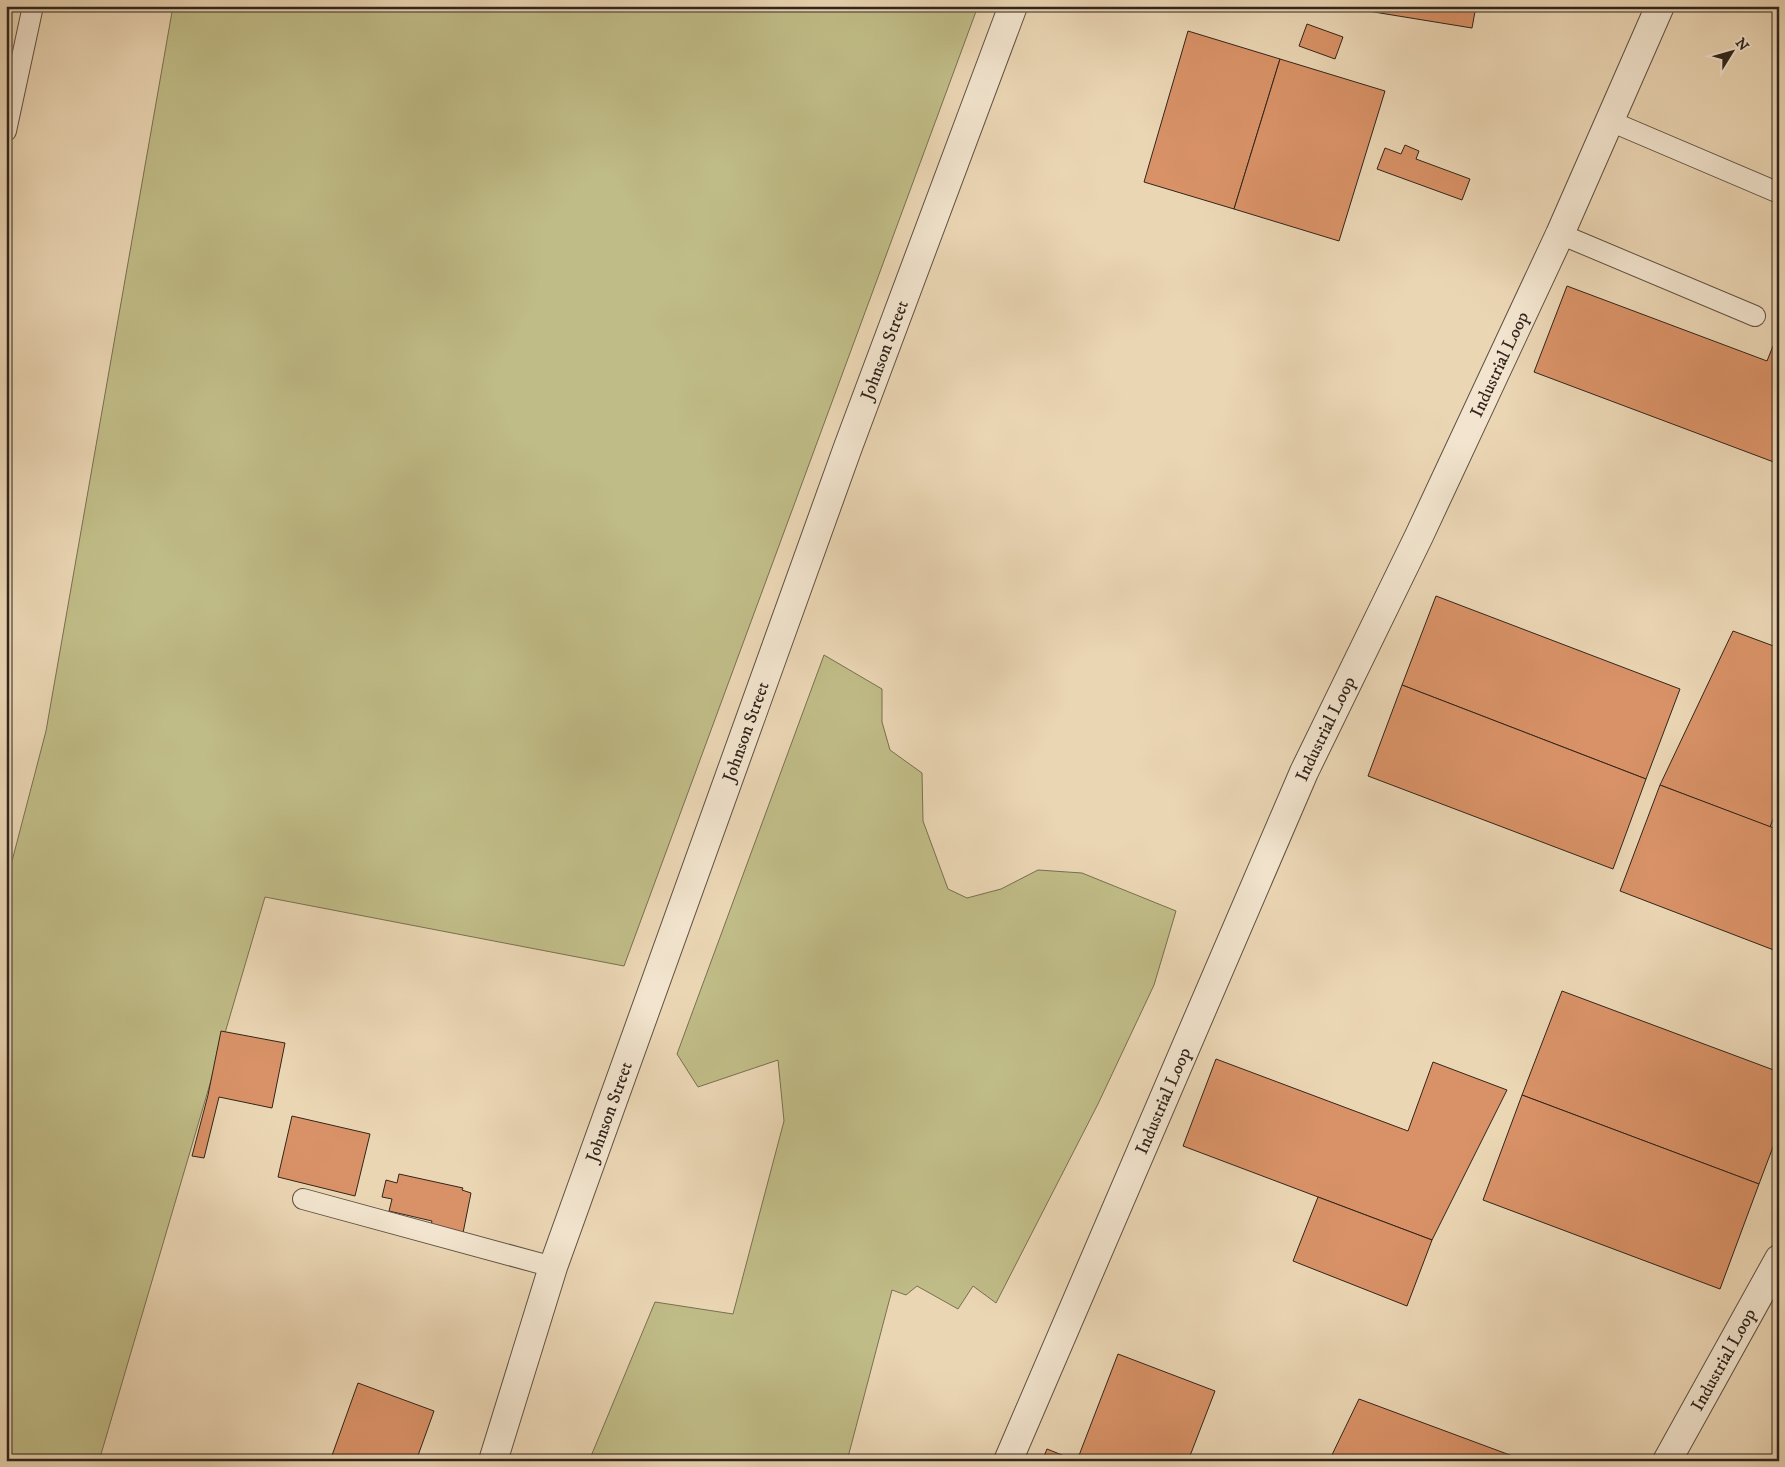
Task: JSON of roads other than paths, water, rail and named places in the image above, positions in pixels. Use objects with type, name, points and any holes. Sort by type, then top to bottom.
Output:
[{"type":"street","name":"Johnson Street","points":[[493,1461],[553,1267],[848,447],[1013,6]]},
{"type":"street","name":"Industrial Loop","points":[[1008,1461],[1304,772],[1423,527],[1560,234],[1660,6]]},
{"type":"street","name":"Industrial Loop","points":[[1667,1461],[1779,1259]]},
{"type":"lane","points":[[6,131],[33,6]]},
{"type":"lane","points":[[1610,121],[1779,193]]},
{"type":"lane","points":[[1560,234],[1755,316]]},
{"type":"lane","points":[[302,1199],[553,1267]]}]
